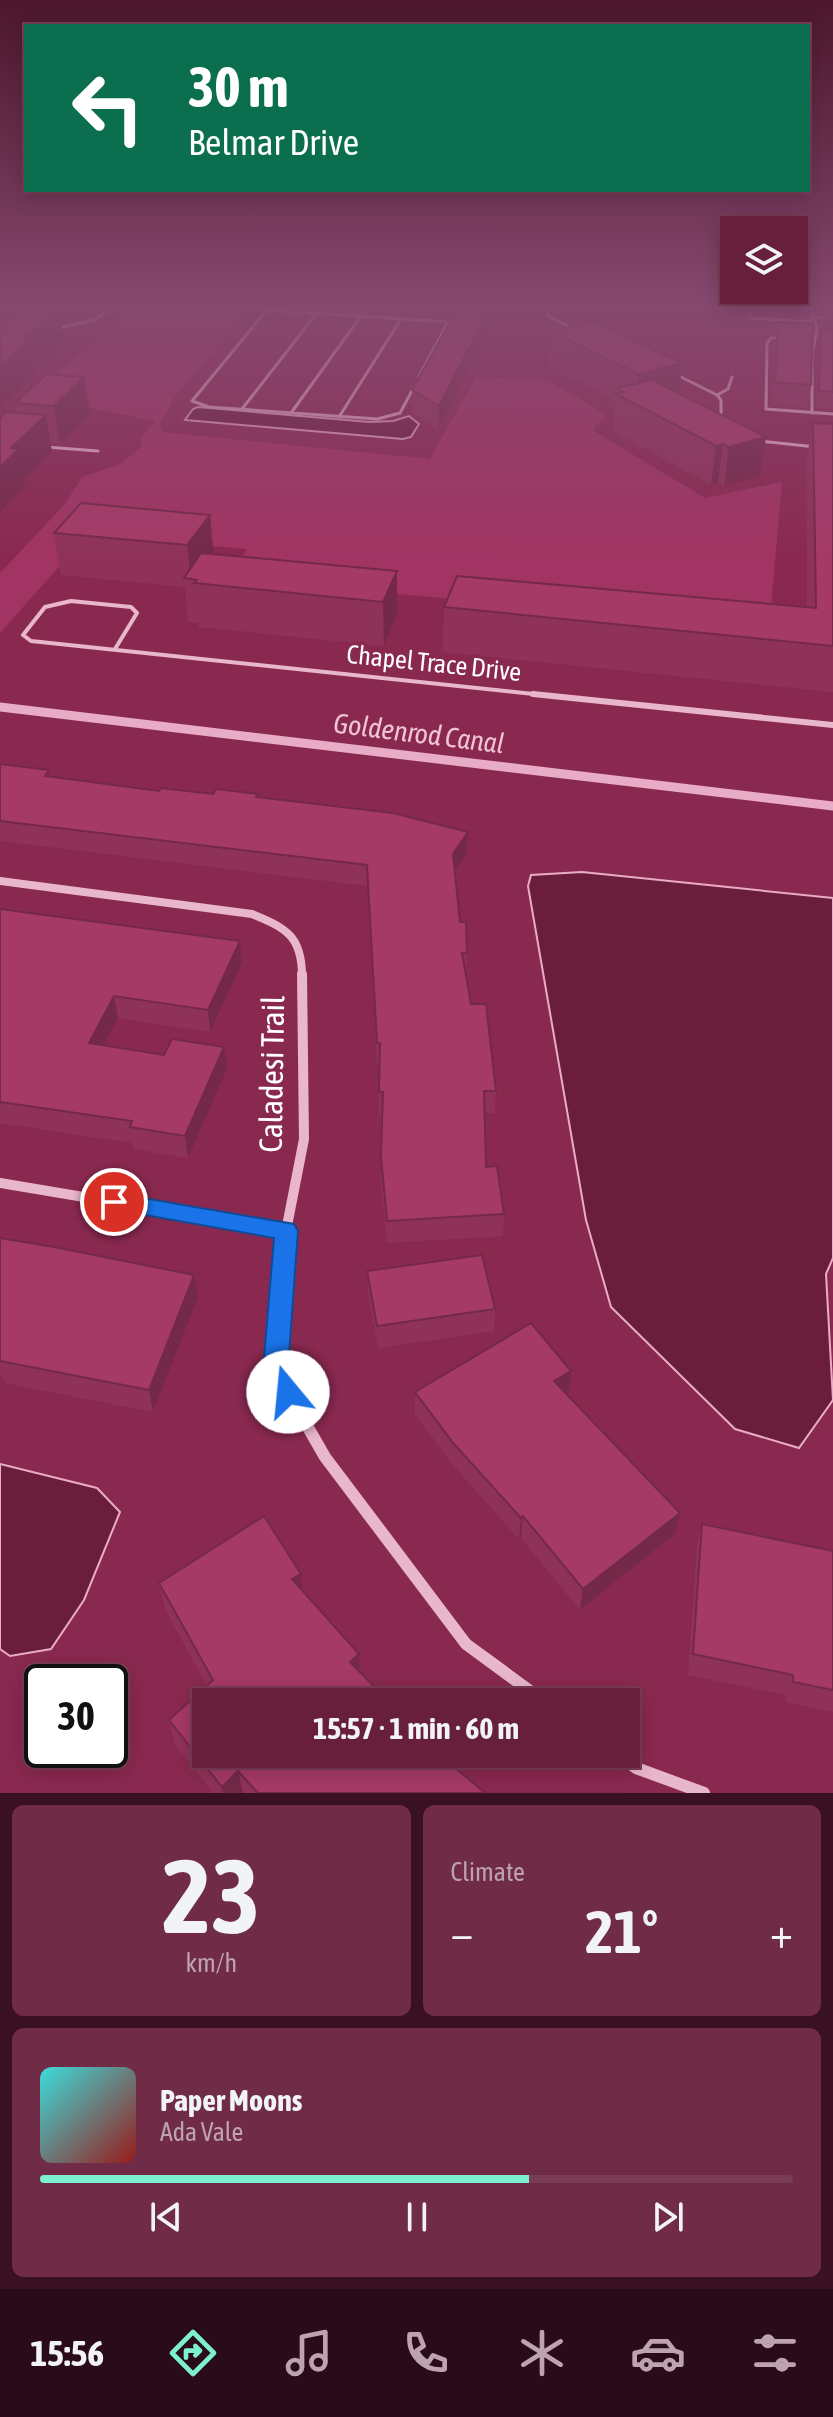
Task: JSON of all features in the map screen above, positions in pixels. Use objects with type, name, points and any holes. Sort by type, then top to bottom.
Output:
[{"type":"street","name":"Caladesi Trail","points":[[0,881],[252,914],[287,929],[302,956],[304,1139],[286,1231],[275,1370],[325,1457],[466,1644],[526,1688]]},
{"type":"street","points":[[0,1183],[286,1231]]},
{"type":"street","points":[[636,1768],[704,1793]]},
{"type":"lane","points":[[202,389],[192,401],[209,407],[377,419],[400,413],[413,389]]},
{"type":"lane","points":[[242,409],[258,389]]},
{"type":"lane","points":[[291,413],[309,389]]},
{"type":"lane","points":[[339,417],[357,389]]},
{"type":"lane","points":[[705,389],[721,400],[724,428]]},
{"type":"lane","points":[[717,395],[728,389]]},
{"type":"lane","points":[[766,389],[766,409],[833,414]]},
{"type":"lane","points":[[812,413],[813,389]]},
{"type":"lane","points":[[750,439],[819,447]]},
{"type":"lane","points":[[42,446],[98,451]]},
{"type":"lane","name":"Chapel Trace Drive","points":[[115,649],[137,613],[131,607],[71,601],[45,607],[23,635],[31,641],[833,725]]},
{"type":"shaded area","points":[[38,389],[181,389],[159,425],[163,432],[430,459],[469,389],[562,389],[607,415],[592,430],[705,498],[782,482],[769,629],[230,578],[247,549],[87,535],[0,633],[0,573],[65,504],[82,477],[120,464],[140,448],[142,436],[156,421],[30,396]]},
{"type":"shaded area","points":[[198,407],[369,422],[393,421],[409,416],[419,424],[411,437],[403,439],[185,420]]},
{"type":"shaded area","points":[[582,872],[833,898],[833,1258],[826,1274],[833,1400],[799,1448],[735,1429],[611,1307],[586,1220],[528,886],[531,875]]},
{"type":"shaded area","points":[[0,1464],[97,1488],[120,1512],[84,1600],[51,1649],[10,1656],[0,1649]]},
{"type":"building","points":[[31,389],[72,389],[54,406],[15,403]]},
{"type":"building","points":[[413,389],[448,389],[439,406]]},
{"type":"building","points":[[618,389],[669,389],[766,437],[729,447],[723,444],[716,446],[616,394],[623,392]]},
{"type":"building","points":[[6,412],[46,415],[11,448],[19,449],[0,467],[0,418]]},
{"type":"building","points":[[813,423],[833,424],[833,646],[444,607],[457,576],[816,608]]},
{"type":"building","points":[[81,503],[210,515],[187,545],[54,533]]},
{"type":"building","points":[[201,553],[397,571],[383,602],[194,583],[197,580],[184,578]]},
{"type":"building","points":[[0,764],[49,770],[45,776],[159,791],[161,788],[213,794],[216,789],[258,794],[256,797],[393,813],[468,832],[453,854],[460,922],[466,922],[467,953],[462,953],[471,1004],[486,1004],[496,1091],[484,1091],[486,1167],[497,1166],[504,1214],[387,1221],[381,1156],[383,1092],[379,1092],[380,1043],[377,1043],[367,865],[0,821]]},
{"type":"building","points":[[0,909],[240,941],[208,1010],[114,996],[89,1043],[164,1055],[172,1039],[224,1047],[185,1136],[130,1127],[132,1121],[0,1102]]},
{"type":"building","points":[[0,1238],[194,1275],[149,1390],[0,1361]]},
{"type":"building","points":[[482,1255],[495,1309],[377,1326],[367,1271]]},
{"type":"building","points":[[531,1323],[571,1371],[554,1381],[680,1513],[583,1589],[523,1516],[521,1518],[454,1444],[415,1392]]},
{"type":"building","points":[[264,1516],[301,1574],[292,1579],[359,1654],[350,1662],[375,1688],[204,1688],[213,1680],[159,1583]]},
{"type":"building","points":[[702,1524],[833,1551],[833,1690],[793,1682],[793,1675],[693,1654]]},
{"type":"building","points":[[192,1699],[192,1749],[169,1720]]},
{"type":"building","points":[[207,1768],[456,1768],[485,1793],[258,1793],[238,1771],[222,1787]]},
{"type":"waterway","name":"Goldenrod Canal","points":[[0,707],[833,806]]},
{"type":"route","points":[[114,1202],[286,1231],[275,1370],[288,1392]]}]
